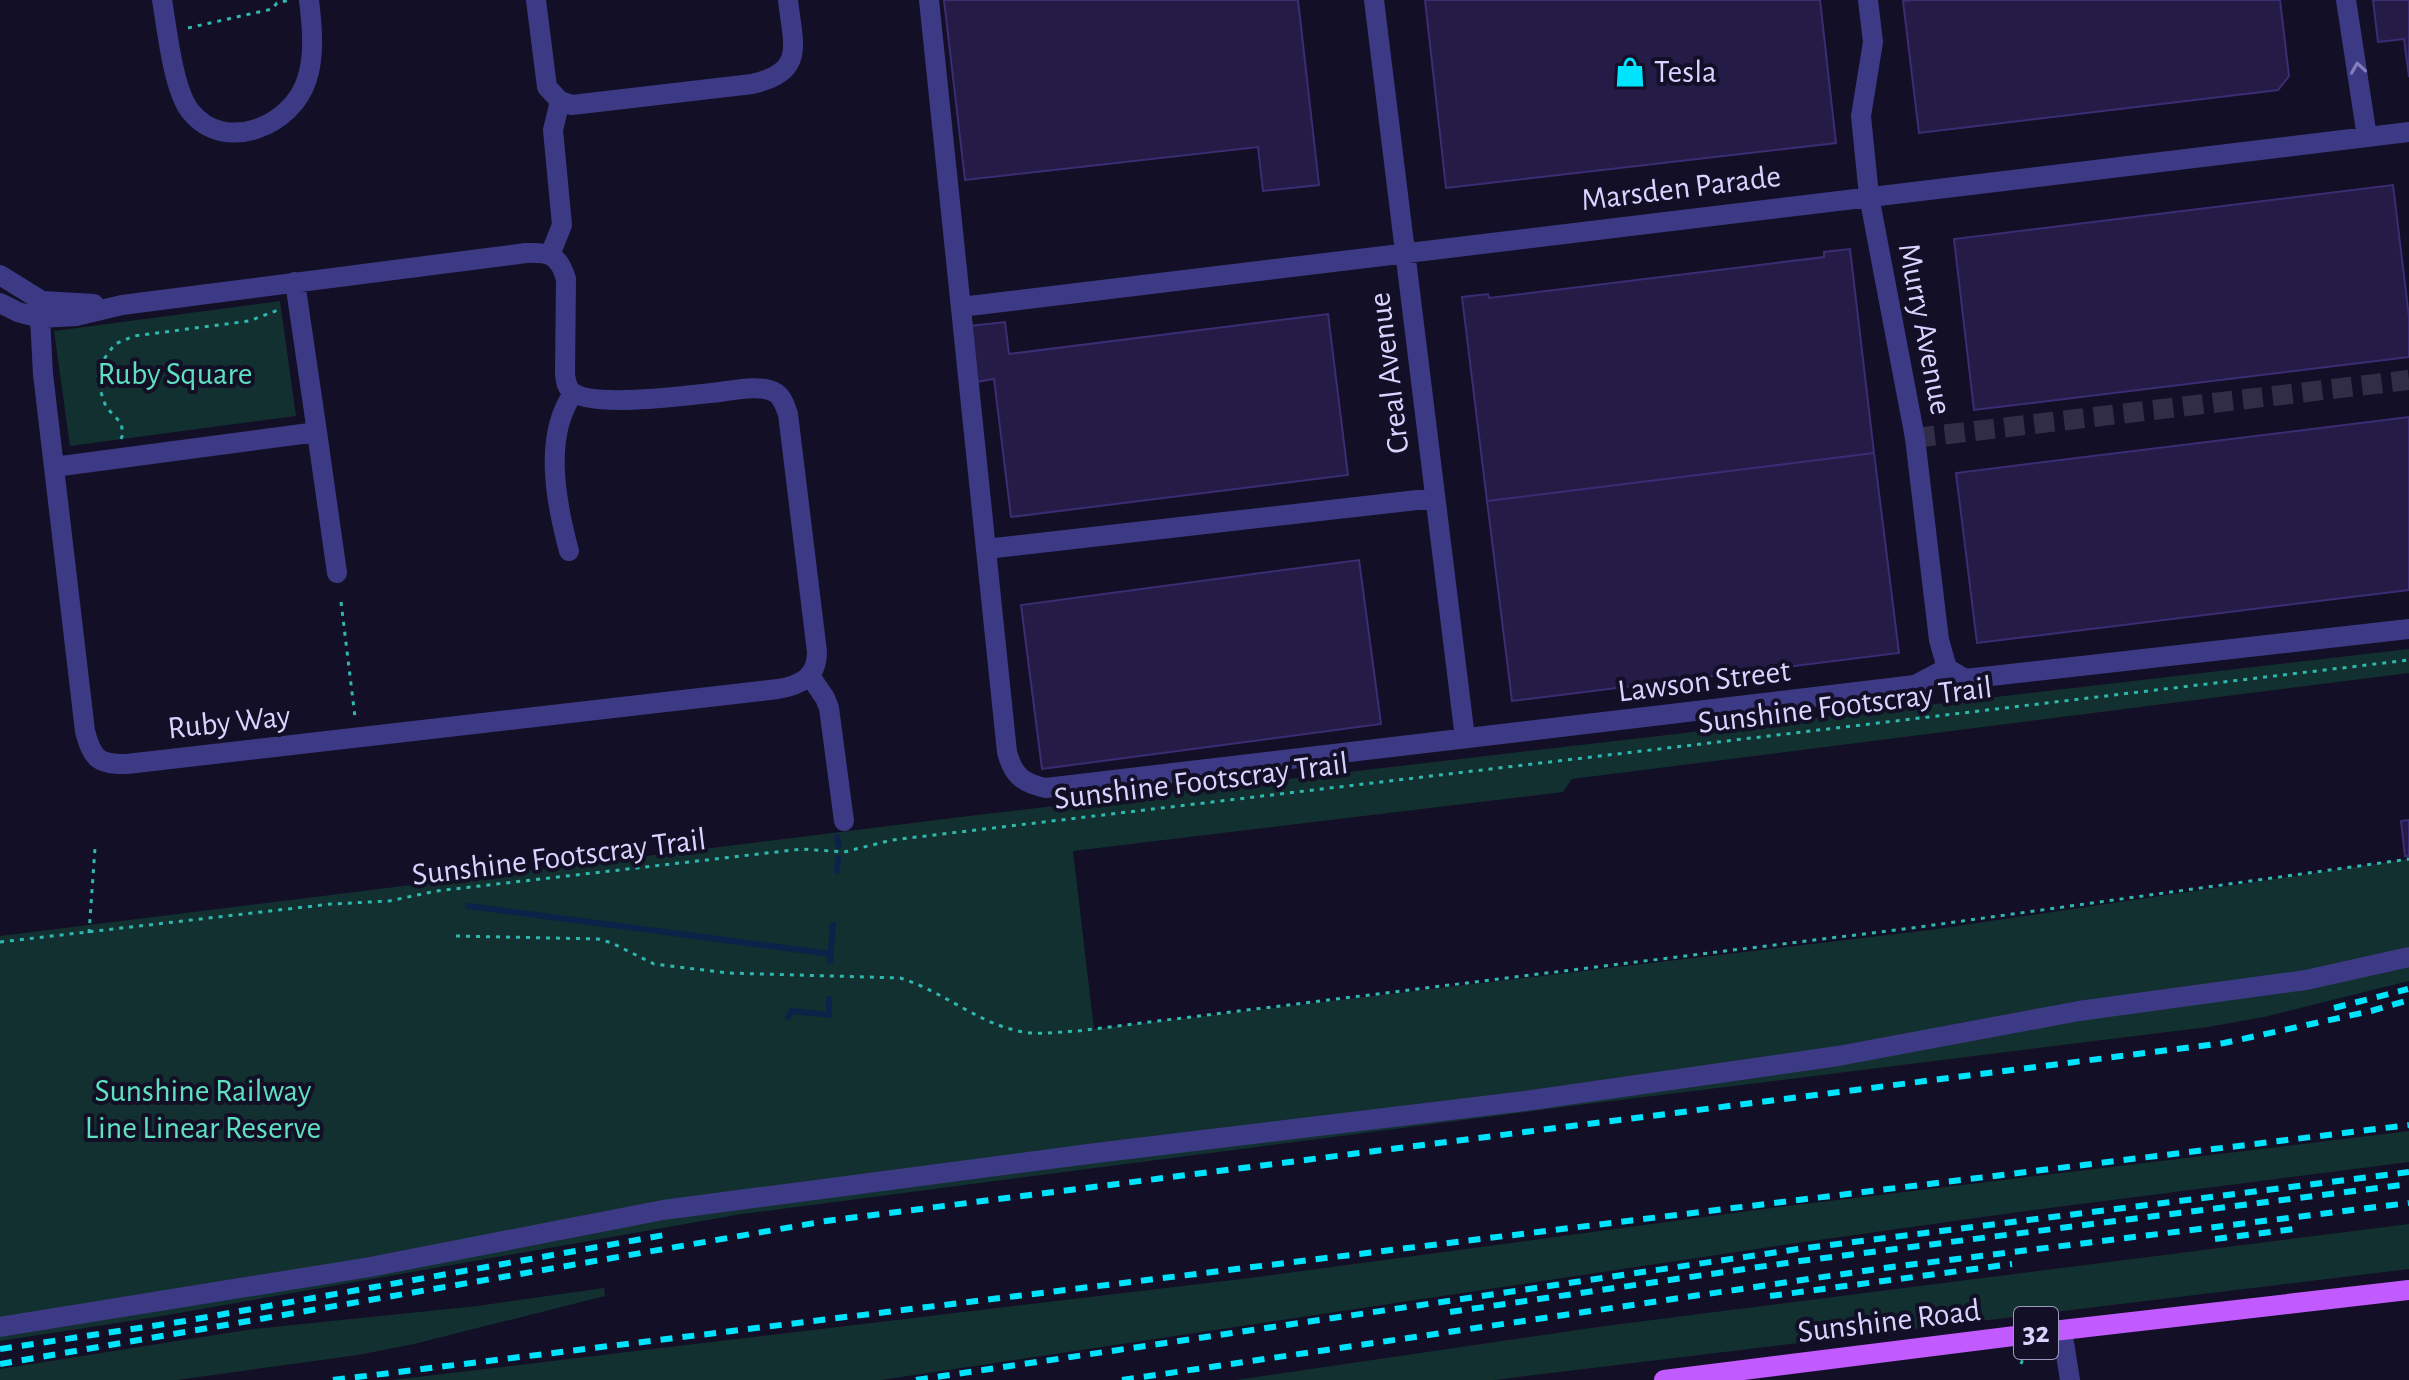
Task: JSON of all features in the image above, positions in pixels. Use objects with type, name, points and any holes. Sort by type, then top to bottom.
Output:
[{"type":"main road","name":"Sunshine Road","points":[[1664,1380],[2409,1290]]},
{"type":"street","points":[[162,0],[180,90],[191,112],[211,128],[241,134],[272,122],[297,97],[307,81],[312,36],[309,0]]},
{"type":"street","points":[[536,0],[547,87],[560,101],[572,105],[773,79],[784,72],[791,62],[788,0]]},
{"type":"street","points":[[929,0],[986,549],[1435,498]]},
{"type":"street","name":"Creal Avenue","points":[[1374,0],[1465,738]]},
{"type":"street","name":"Murry Avenue","points":[[1868,0],[1873,42],[1861,116],[1869,196],[1915,438],[1939,640],[1947,668]]},
{"type":"street","points":[[2346,0],[2367,137]]},
{"type":"street","points":[[550,255],[562,225],[553,142],[554,121],[560,101]]},
{"type":"street","name":"Marsden Parade","points":[[961,307],[2409,132]]},
{"type":"street","points":[[0,303],[18,312],[41,310],[76,316],[122,305],[295,282],[526,253],[550,255],[562,266],[566,279],[565,374],[567,386],[573,394],[588,399],[612,400],[766,390],[775,393],[784,402],[788,414],[817,652],[810,676],[829,708],[844,821]]},
{"type":"street","points":[[0,275],[41,310]]},
{"type":"street","points":[[295,282],[337,573]]},
{"type":"street","name":"Ruby Way","points":[[41,310],[43,374],[85,731],[89,748],[99,761],[111,765],[778,689],[796,685],[810,676]]},
{"type":"street","points":[[569,551],[559,505],[555,442],[561,414],[573,394]]},
{"type":"street","points":[[54,467],[317,432]]},
{"type":"street","name":"Lawson Street","points":[[986,549],[1007,752],[1012,771],[1027,784],[1046,788],[1915,685],[1947,668]]},
{"type":"street","points":[[1947,668],[1965,679],[2409,629]]},
{"type":"street","points":[[0,1327],[370,1267],[663,1210],[1525,1101],[1823,1058],[2079,1011],[2306,980],[2409,957]]},
{"type":"street","points":[[2062,1330],[2070,1380]]},
{"type":"path","points":[[168,32],[272,9],[277,3],[290,0]]},
{"type":"path","points":[[120,459],[119,443],[123,428],[101,399],[97,381],[101,363],[115,344],[134,336],[249,321],[287,307]]},
{"type":"path","points":[[341,602],[356,728]]},
{"type":"path","name":"Sunshine Footscray Trail","points":[[0,942],[331,904],[389,901],[436,891],[802,849],[844,852],[892,840],[2409,660]]},
{"type":"path","points":[[89,933],[95,848]]},
{"type":"path","points":[[456,936],[598,939],[654,964],[728,973],[900,978],[918,983],[1000,1025],[1032,1033],[1077,1031],[1912,928],[2409,859]]},
{"type":"green space","name":"Ruby Square","points":[[280,301],[296,416],[70,446],[54,331]]},
{"type":"green space","name":"Sunshine Railway Line Linear Reserve","points":[[2409,649],[2409,673],[1572,779],[1563,792],[1073,851],[1094,1029],[1930,930],[2409,859],[2409,981],[2264,1017],[2208,1027],[742,1214],[156,1317],[0,1341],[0,936],[977,815]]},
{"type":"green space","points":[[2409,1131],[2409,1162],[1783,1245],[881,1380],[392,1380],[1250,1278],[1756,1210]]},
{"type":"green space","points":[[2409,1224],[2409,1269],[1494,1380],[1236,1380],[1605,1326]]},
{"type":"green space","points":[[604,1288],[605,1296],[358,1355],[177,1380],[0,1380],[0,1369],[253,1329],[477,1306]]},
{"type":"building","points":[[944,0],[1298,0],[1319,185],[1263,191],[1258,147],[965,180]]},
{"type":"building","name":"Tesla","points":[[1425,0],[1820,0],[1836,143],[1446,188]]},
{"type":"building","points":[[2280,0],[2289,76],[2278,90],[1919,133],[1903,1]]},
{"type":"building","points":[[2373,0],[2409,0],[2409,77],[2404,39],[2378,42]]},
{"type":"building","points":[[2393,185],[2409,317],[2409,357],[1974,410],[1954,239]]},
{"type":"building","points":[[1850,249],[1874,453],[1487,501],[1462,297],[1488,294],[1489,298],[1824,257],[1824,252]]},
{"type":"building","points":[[1328,314],[1348,475],[1011,517],[994,379],[976,382],[969,326],[1005,322],[1009,354]]},
{"type":"building","points":[[2409,417],[2409,590],[1977,643],[1956,473]]},
{"type":"building","points":[[1874,453],[1899,653],[1512,701],[1487,501]]},
{"type":"building","points":[[1359,560],[1381,724],[1042,769],[1021,605]]},
{"type":"building","points":[[2409,820],[2409,856],[2405,856],[2401,821]]},
{"type":"waterway","points":[[837,837],[839,846]]},
{"type":"waterway","points":[[837,871],[838,858]]},
{"type":"waterway","points":[[468,906],[831,954]]},
{"type":"waterway","points":[[830,961],[833,925]]},
{"type":"waterway","points":[[788,1017],[792,1011],[829,1015],[829,999]]},
{"type":"tunnel","points":[[1915,438],[2409,380]]},
{"type":"railway","points":[[2334,1008],[2408,989]]},
{"type":"railway","points":[[0,1364],[826,1221],[2224,1043],[2409,1000]]},
{"type":"railway","points":[[333,1380],[2409,1125]]},
{"type":"railway","points":[[916,1380],[1798,1249],[2409,1172]]},
{"type":"railway","points":[[1450,1312],[1800,1261],[2409,1184]]},
{"type":"railway","points":[[1122,1380],[1884,1268],[2409,1203]]},
{"type":"railway","points":[[2215,1239],[2294,1229]]},
{"type":"railway","points":[[0,1349],[185,1321],[670,1234]]},
{"type":"railway","points":[[1770,1296],[2012,1264]]},
{"type":"place","name":"Tesla","points":[[1630,72]]}]
